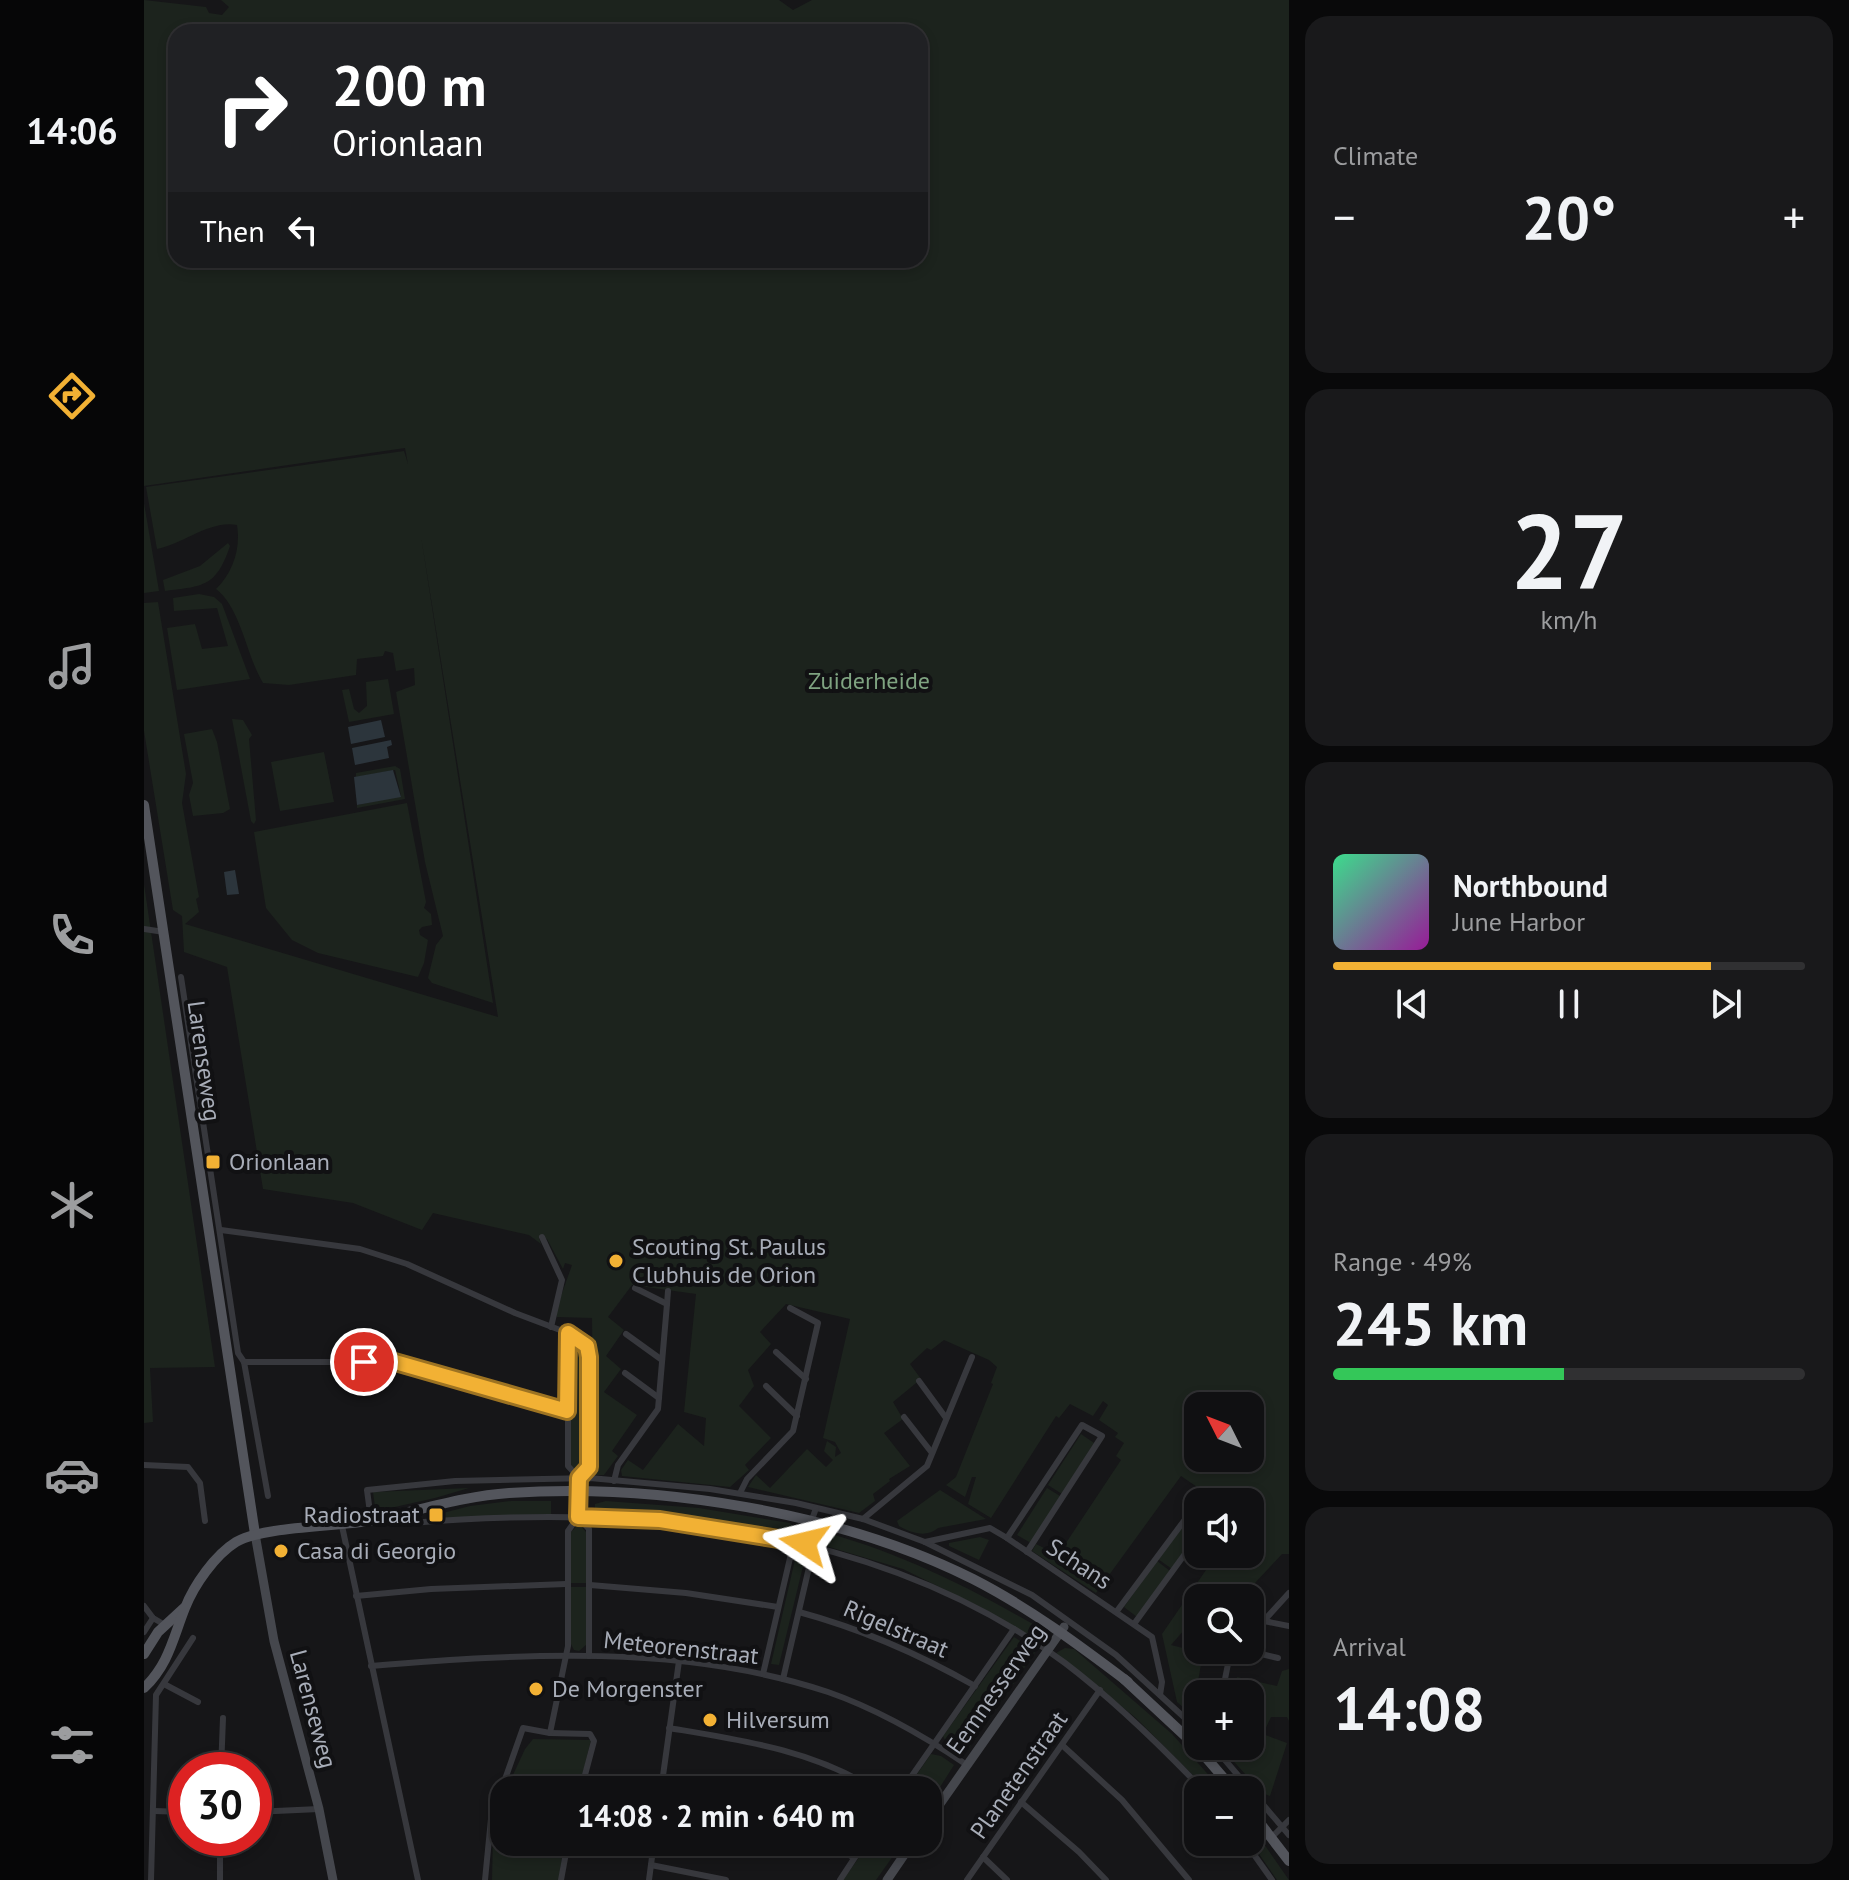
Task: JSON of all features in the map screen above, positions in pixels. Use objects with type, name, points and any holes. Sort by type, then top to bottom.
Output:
[{"type":"main road","name":"Larenseweg","points":[[144,805],[255,1534]]},
{"type":"main road","points":[[144,1654],[151,1641],[185,1607],[222,1554],[238,1541],[255,1534],[342,1526],[487,1496],[578,1492],[676,1497],[814,1515],[932,1560],[1012,1600],[1064,1627],[1196,1746],[1222,1776]]},
{"type":"main road","points":[[144,1688],[160,1668],[178,1634],[185,1607]]},
{"type":"main road","points":[[1264,1827],[1289,1861]]},
{"type":"street","points":[[144,929],[164,932]]},
{"type":"street","name":"Larenseweg","points":[[181,977],[238,1353],[244,1362],[268,1496]]},
{"type":"street","points":[[221,1230],[360,1249],[407,1264],[568,1333],[587,1346],[589,1467],[579,1478],[578,1517],[568,1531],[567,1656],[550,1733]]},
{"type":"street","points":[[542,1237],[562,1280],[551,1327]]},
{"type":"street","points":[[635,1288],[667,1304]]},
{"type":"street","points":[[614,1481],[618,1465],[658,1409],[668,1291]]},
{"type":"street","points":[[740,1493],[747,1479],[793,1431],[818,1323],[790,1308]]},
{"type":"street","points":[[568,1333],[568,1466],[579,1478]]},
{"type":"street","points":[[626,1334],[662,1360]]},
{"type":"street","points":[[776,1352],[806,1379]]},
{"type":"street","points":[[863,1519],[927,1466],[972,1357]]},
{"type":"street","points":[[244,1362],[395,1362],[567,1411]]},
{"type":"street","points":[[625,1373],[659,1398]]},
{"type":"street","points":[[919,1381],[946,1418]]},
{"type":"street","points":[[766,1386],[797,1416]]},
{"type":"street","points":[[904,1417],[932,1453]]},
{"type":"street","points":[[1007,1538],[1082,1425],[1102,1436],[1027,1552]]},
{"type":"street","points":[[144,1465],[188,1467],[200,1483],[205,1521]]},
{"type":"street","points":[[371,1520],[367,1490],[455,1481],[579,1478],[740,1493],[814,1515],[863,1519],[925,1542],[1032,1595],[1064,1627],[1116,1655],[1184,1717]]},
{"type":"street","points":[[408,1513],[411,1523],[491,1518],[660,1520],[804,1543],[886,1567],[947,1593],[1014,1629],[1047,1651],[1100,1690],[1190,1776]]},
{"type":"street","points":[[804,1543],[814,1515]]},
{"type":"street","points":[[578,1517],[589,1529],[589,1656]]},
{"type":"street","points":[[1117,1611],[1184,1519]]},
{"type":"street","points":[[342,1526],[405,1807],[418,1880]]},
{"type":"street","name":"Schans","points":[[925,1542],[990,1528],[1007,1538],[1152,1637],[1162,1682],[1160,1695]]},
{"type":"street","name":"Larenseweg","points":[[255,1534],[274,1641],[319,1809],[333,1880]]},
{"type":"street","points":[[763,1674],[794,1541]]},
{"type":"street","points":[[783,1679],[814,1546]]},
{"type":"street","points":[[1134,1624],[1184,1555]]},
{"type":"street","points":[[356,1596],[431,1589],[566,1584]]},
{"type":"street","points":[[590,1585],[686,1593],[778,1607]]},
{"type":"street","points":[[1264,1621],[1289,1593]]},
{"type":"street","points":[[144,1606],[153,1618],[165,1625]]},
{"type":"street","name":"Rigelstraat","points":[[799,1612],[900,1646],[975,1686]]},
{"type":"street","points":[[144,1632],[153,1618]]},
{"type":"street","points":[[1264,1621],[1289,1626]]},
{"type":"street","name":"Eemnesserweg","points":[[942,1801],[1064,1627]]},
{"type":"street","name":"Eemnesserweg","points":[[912,1776],[1014,1629]]},
{"type":"street","points":[[151,1641],[161,1638],[168,1642],[167,1655]]},
{"type":"street","points":[[149,1875],[154,1811],[156,1695],[193,1638]]},
{"type":"street","points":[[1264,1655],[1278,1658]]},
{"type":"street","name":"Meteorenstraat","points":[[371,1666],[478,1658],[589,1656],[679,1661],[763,1674],[830,1693],[885,1717],[936,1744],[967,1765]]},
{"type":"street","points":[[663,1776],[679,1661]]},
{"type":"street","points":[[144,1671],[149,1674],[160,1668]]},
{"type":"street","points":[[164,1684],[198,1702]]},
{"type":"street","points":[[144,1688],[156,1695]]},
{"type":"street","name":"Planetenstraat","points":[[967,1880],[1100,1690]]},
{"type":"street","points":[[222,1752],[223,1718]]},
{"type":"street","points":[[485,1880],[491,1819],[523,1728],[550,1733],[590,1734],[594,1741],[585,1776]]},
{"type":"street","points":[[669,1728],[758,1742],[808,1757],[852,1776]]},
{"type":"street","points":[[1062,1745],[1122,1800],[1189,1880]]},
{"type":"street","points":[[1225,1760],[1289,1835]]},
{"type":"street","points":[[1021,1802],[1106,1880]]},
{"type":"street","points":[[272,1811],[319,1809]]},
{"type":"street","points":[[154,1811],[168,1811]]},
{"type":"street","points":[[1272,1837],[1289,1820]]},
{"type":"street","points":[[220,1856],[220,1880]]},
{"type":"street","points":[[561,1880],[565,1856]]},
{"type":"street","points":[[649,1880],[652,1856]]},
{"type":"street","points":[[840,1880],[854,1858],[851,1856]]},
{"type":"street","points":[[887,1880],[903,1856]]},
{"type":"street","points":[[1255,1856],[1272,1880]]},
{"type":"street","points":[[983,1857],[1007,1880]]},
{"type":"street","points":[[651,1865],[726,1880]]},
{"type":"green space","name":"Zuiderheide","points":[[144,0],[206,7],[209,13],[222,15],[229,7],[221,0],[779,0],[793,10],[812,0],[1289,0],[1289,1554],[1282,1554],[1254,1584],[1196,1584],[1207,1568],[1264,1568],[1264,1488],[1199,1488],[1181,1476],[1096,1593],[1032,1551],[1036,1544],[1058,1555],[1121,1460],[1116,1456],[1124,1443],[1115,1437],[1118,1433],[1099,1420],[1108,1405],[1103,1401],[1093,1416],[1070,1404],[1059,1418],[1056,1416],[991,1518],[968,1504],[976,1477],[972,1477],[965,1497],[946,1485],[956,1477],[997,1367],[989,1360],[944,1340],[931,1350],[927,1348],[910,1364],[921,1379],[893,1402],[903,1419],[884,1433],[910,1466],[889,1479],[873,1494],[875,1501],[859,1513],[748,1487],[756,1475],[770,1488],[807,1449],[826,1467],[833,1460],[824,1451],[827,1441],[836,1447],[835,1457],[841,1453],[835,1442],[823,1438],[850,1319],[786,1304],[760,1332],[771,1344],[748,1370],[754,1386],[739,1406],[771,1438],[745,1465],[749,1470],[730,1487],[622,1476],[621,1470],[628,1460],[643,1470],[678,1424],[704,1446],[706,1418],[684,1412],[696,1294],[632,1285],[608,1317],[624,1330],[606,1356],[621,1369],[604,1392],[637,1415],[612,1451],[618,1456],[604,1475],[594,1475],[592,1318],[557,1317],[555,1313],[572,1265],[565,1263],[563,1269],[547,1239],[539,1238],[541,1244],[529,1235],[433,1213],[422,1230],[353,1203],[263,1189],[227,967],[184,952],[182,916],[173,910],[144,731],[144,603],[158,602],[186,774],[182,803],[199,912],[185,924],[498,1017],[421,536],[493,1003],[432,983],[428,978],[436,945],[443,936],[425,862],[396,692],[415,685],[414,668],[396,671],[393,653],[385,651],[383,656],[357,659],[356,675],[289,685],[263,683],[232,608],[216,589],[234,560],[238,542],[237,525],[207,529],[157,549],[146,487],[404,451],[408,464],[405,448],[144,486]]},
{"type":"green space","points":[[144,503],[159,591],[144,593]]},
{"type":"green space","points":[[228,543],[230,546],[225,560],[214,577],[190,588],[165,591],[163,580],[200,566]]},
{"type":"green space","points":[[199,594],[214,597],[222,604],[250,679],[177,690],[167,628],[195,624],[202,649],[228,646],[217,608],[174,611],[173,598]]},
{"type":"green space","points":[[388,679],[394,714],[349,722],[342,690],[349,689],[354,709],[359,713],[367,706],[366,682]]},
{"type":"green space","points":[[232,719],[243,720],[252,735],[249,739],[254,824],[251,821]]},
{"type":"green space","points":[[212,729],[230,809],[223,813],[193,816],[189,795],[193,783],[184,734]]},
{"type":"green space","points":[[324,752],[334,802],[280,811],[271,762]]},
{"type":"green space","points":[[395,766],[400,769],[405,799],[357,808],[357,805],[401,796],[395,770],[356,777],[356,773]]},
{"type":"green space","points":[[407,803],[426,902],[424,908],[431,914],[432,925],[419,930],[420,935],[428,940],[418,977],[318,953],[292,940],[266,908],[254,832]]},
{"type":"green space","points":[[144,884],[215,1367],[150,1368],[153,1422],[144,1423]]},
{"type":"green space","points":[[577,1350],[586,1357],[586,1466],[580,1472],[574,1471],[570,1465],[570,1357]]},
{"type":"green space","points":[[1081,1434],[1094,1443],[1062,1494],[1048,1485]]},
{"type":"green space","points":[[469,1488],[377,1511],[372,1507],[375,1507],[373,1492]]},
{"type":"green space","points":[[1047,1488],[1060,1496],[1031,1543],[1017,1535]]},
{"type":"green space","points":[[940,1490],[986,1519],[938,1528],[924,1534],[899,1526],[897,1521]]},
{"type":"green space","points":[[511,1501],[551,1501],[551,1514],[436,1519],[435,1515],[470,1506]]},
{"type":"green space","points":[[606,1501],[699,1508],[790,1523],[793,1526],[792,1538],[712,1523],[595,1514],[595,1504]]},
{"type":"green space","points":[[1184,1523],[1184,1552],[1172,1569],[1158,1559]]},
{"type":"green space","points":[[579,1524],[586,1532],[586,1583],[571,1583],[571,1532]]},
{"type":"green space","points":[[813,1529],[875,1548],[934,1572],[1048,1633],[1041,1643],[986,1610],[903,1569],[809,1541]]},
{"type":"green space","points":[[980,1537],[989,1540],[979,1560],[949,1546],[949,1543]]},
{"type":"green space","points":[[797,1551],[806,1554],[779,1665],[771,1664]]},
{"type":"green space","points":[[1157,1561],[1170,1571],[1137,1617],[1124,1607]]},
{"type":"green space","points":[[571,1587],[586,1587],[586,1645],[579,1651],[574,1650],[571,1644]]},
{"type":"green space","name":"Zuiderheide","points":[[1184,1602],[1184,1630],[1171,1645],[1184,1648],[1184,1664],[1201,1664],[1198,1680],[1184,1680],[1184,1708],[1177,1702],[1162,1634]]},
{"type":"green space","points":[[1014,1637],[1036,1651],[967,1751],[960,1753],[947,1744],[943,1736]]},
{"type":"green space","points":[[1065,1648],[1074,1649],[1172,1734],[1184,1747],[1184,1760],[1195,1760],[1210,1776],[1194,1776],[1136,1718],[1056,1653]]},
{"type":"green space","points":[[1289,1669],[1289,1721],[1287,1717],[1271,1717],[1264,1732],[1264,1683],[1277,1686],[1282,1671]]},
{"type":"green space","points":[[1264,1734],[1287,1743],[1270,1796],[1264,1794],[1264,1776],[1247,1776],[1233,1760],[1264,1760]]},
{"type":"green space","points":[[533,1739],[591,1740],[582,1776],[512,1776]]},
{"type":"green space","points":[[931,1754],[941,1756],[954,1765],[942,1784],[942,1776],[916,1776]]},
{"type":"green space","points":[[1264,1844],[1289,1880],[1277,1880],[1260,1856],[1264,1856]]},
{"type":"green space","points":[[493,1856],[562,1856],[559,1880],[492,1880]]},
{"type":"green space","points":[[860,1856],[893,1856],[876,1880],[843,1880]]},
{"type":"shaded area","points":[[381,720],[385,737],[351,744],[348,727]]},
{"type":"shaded area","points":[[391,740],[392,745],[387,747],[389,758],[355,765],[352,748]]},
{"type":"shaded area","points":[[393,770],[401,797],[357,805],[354,777]]},
{"type":"shaded area","points":[[235,870],[239,894],[227,895],[224,872]]},
{"type":"place","name":"Orionlaan","points":[[213,1162]]},
{"type":"place","name":"Scouting St. Paulus Clubhuis de Orion","points":[[616,1261]]},
{"type":"place","name":"Radiostraat","points":[[436,1515]]},
{"type":"place","name":"Casa di Georgio","points":[[281,1551]]},
{"type":"place","name":"De Morgenster","points":[[536,1689]]},
{"type":"place","name":"Hilversum","points":[[710,1720]]},
{"type":"route","points":[[364,1362],[395,1362],[567,1411],[568,1333],[587,1346],[589,1357],[589,1467],[579,1478],[578,1517],[660,1520],[804,1543]]}]
